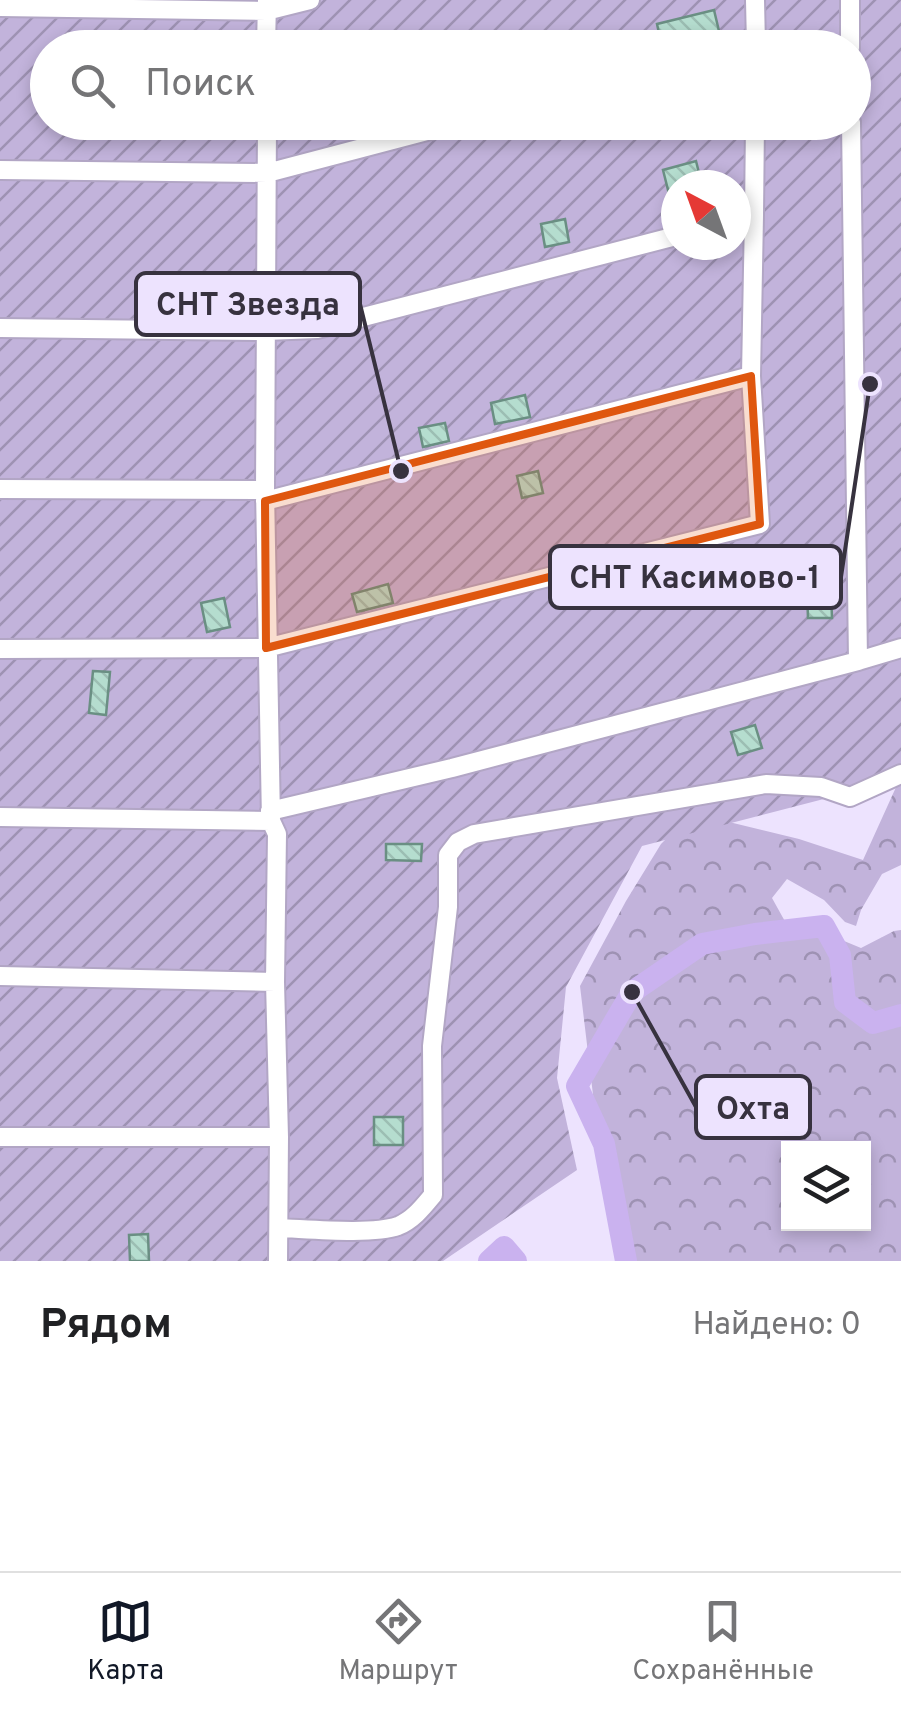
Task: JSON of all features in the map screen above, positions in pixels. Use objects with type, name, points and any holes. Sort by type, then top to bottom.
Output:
[{"type":"street","points":[[0,8],[266,6],[310,0]]},
{"type":"street","points":[[754,30],[755,0]]},
{"type":"street","points":[[850,0],[850,30]]},
{"type":"street","points":[[267,140],[266,648],[271,816],[277,834],[278,1261]]},
{"type":"street","points":[[0,170],[267,173],[393,140]]},
{"type":"street","points":[[750,170],[753,140]]},
{"type":"street","points":[[851,140],[858,661]]},
{"type":"street","points":[[0,328],[317,329],[661,240]]},
{"type":"street","points":[[0,649],[266,648],[760,524],[747,260]]},
{"type":"street","points":[[0,489],[265,496],[751,376]]},
{"type":"street","points":[[0,817],[271,816],[901,648]]},
{"type":"street","points":[[279,1228],[373,1230],[398,1226],[420,1212],[433,1195],[432,1046],[448,906],[448,855],[458,842],[474,834],[766,784],[821,786],[850,797],[901,774]]},
{"type":"street","points":[[0,976],[275,982]]},
{"type":"street","points":[[0,1137],[279,1138]]},
{"type":"highlighted area","points":[[751,376],[760,524],[266,648],[265,501]]},
{"type":"green space","points":[[0,0],[901,0],[901,779],[642,846],[566,987],[557,1078],[577,1170],[443,1261],[0,1261]]},
{"type":"green space","points":[[901,784],[901,865],[882,874],[856,926],[845,922],[824,900],[787,879],[772,898],[787,925],[816,920],[832,936],[861,948],[901,930],[901,1261],[633,1261],[602,1170],[580,986],[626,901],[661,844],[692,813],[799,839],[863,860],[897,785]]},
{"type":"building","points":[[714,10],[719,30],[658,30],[657,24]]},
{"type":"building","points":[[696,161],[698,170],[663,170]]},
{"type":"building","points":[[565,219],[569,242],[545,247],[541,224]]},
{"type":"building","points":[[525,395],[530,417],[495,424],[491,403]]},
{"type":"building","points":[[445,423],[449,441],[423,447],[419,428]]},
{"type":"building","points":[[538,471],[543,493],[522,498],[517,476]]},
{"type":"building","points":[[388,584],[393,603],[357,612],[352,594]]},
{"type":"building","points":[[807,590],[831,590],[832,618],[808,618]]},
{"type":"building","points":[[224,598],[230,627],[207,632],[201,603]]},
{"type":"building","points":[[93,671],[110,672],[106,715],[89,713]]},
{"type":"building","points":[[755,725],[762,748],[738,755],[731,732]]},
{"type":"building","points":[[386,844],[422,844],[421,861],[386,860]]},
{"type":"building","points":[[374,1117],[403,1117],[403,1145],[374,1145]]},
{"type":"building","points":[[148,1234],[149,1261],[130,1261],[129,1235]]},
{"type":"waterway","points":[[626,1261],[604,1144],[577,1086],[632,992],[702,944],[824,926],[840,955],[845,1002],[873,1023],[901,1015]]},
{"type":"waterway","points":[[489,1261],[504,1247],[516,1261]]},
{"type":"place","name":"СНТ Касимово-1","points":[[870,384]]},
{"type":"place","name":"СНТ Звезда","points":[[401,471]]},
{"type":"place","name":"Охта","points":[[632,992]]}]
